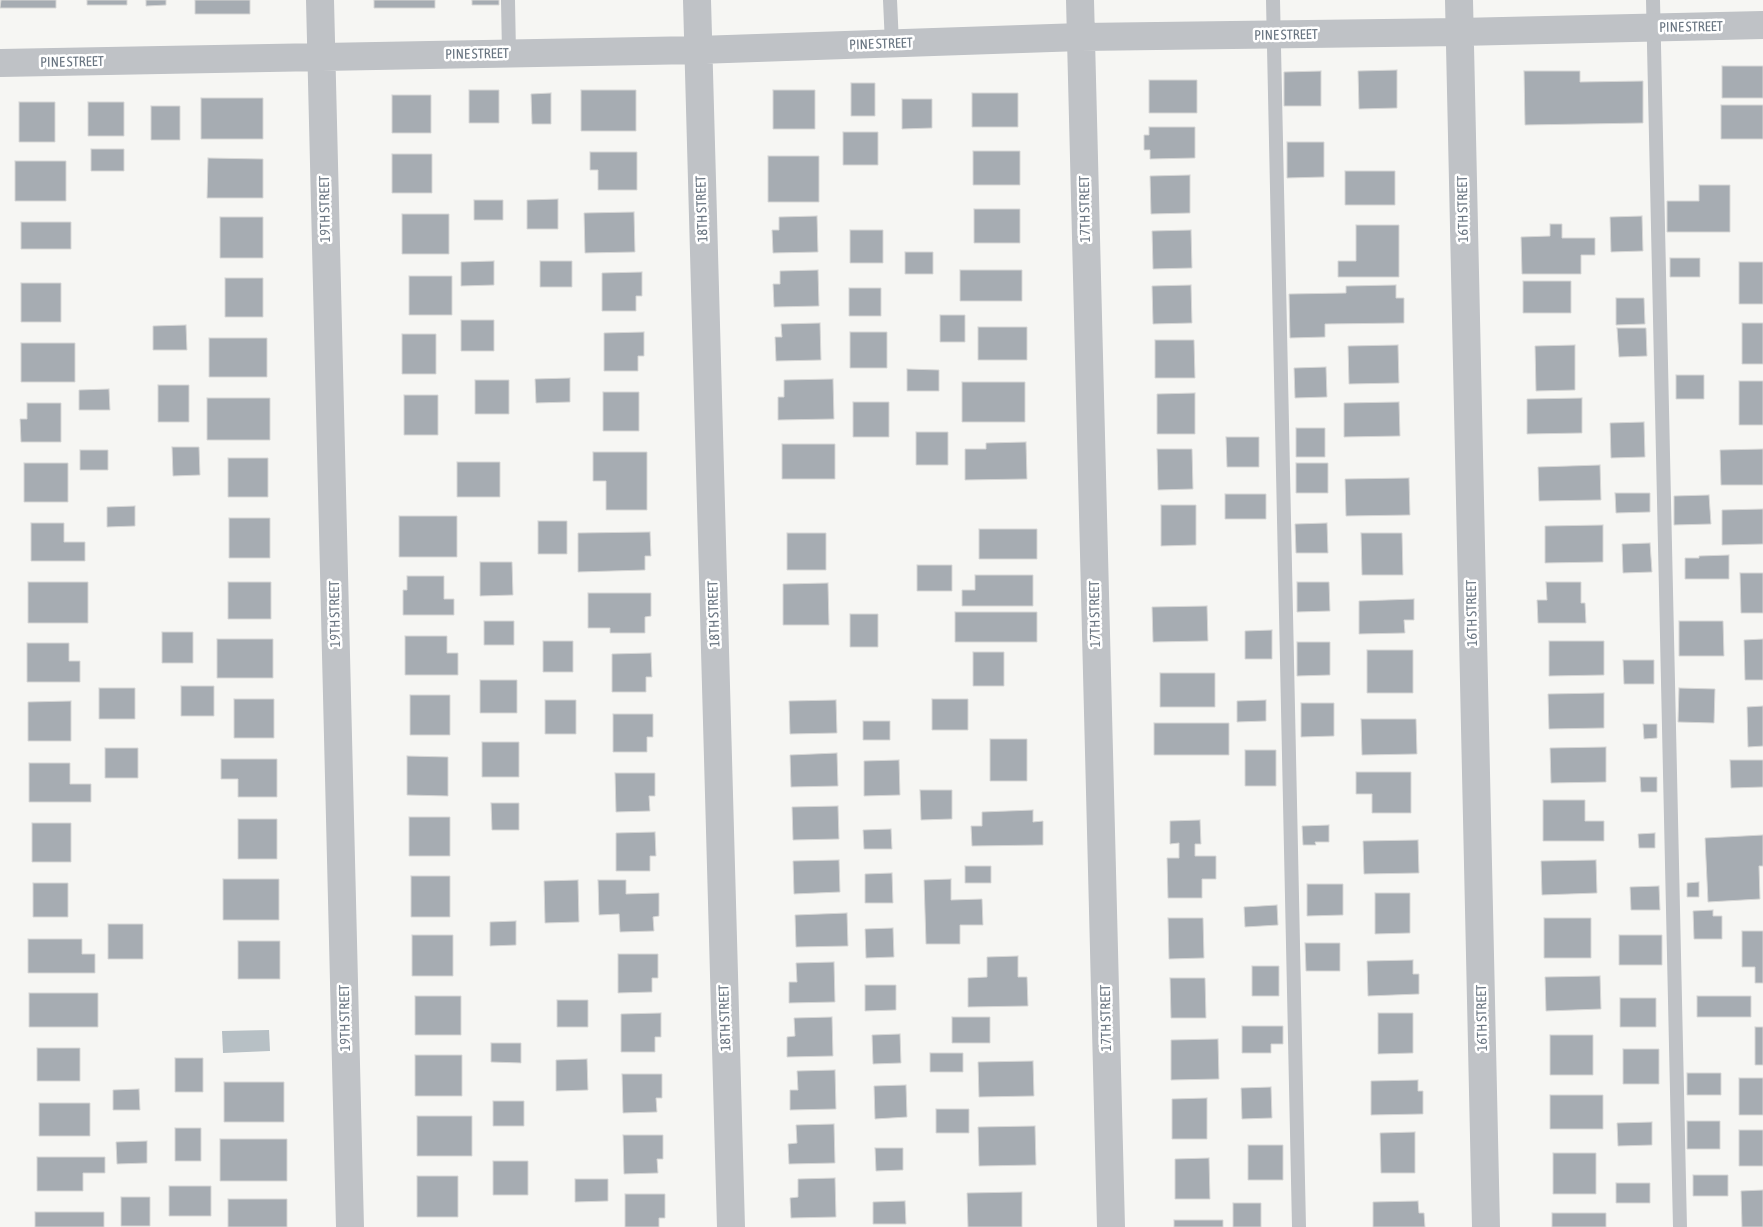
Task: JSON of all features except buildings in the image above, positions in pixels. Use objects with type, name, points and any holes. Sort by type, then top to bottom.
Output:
[{"type":"street","name":"19TH STREET","points":[[320,0],[350,1227]]},
{"type":"street","name":"18TH STREET","points":[[697,0],[731,1227]]},
{"type":"street","name":"17TH STREET","points":[[1080,0],[1111,1227]]},
{"type":"street","name":"16TH STREET","points":[[1458,0],[1486,1227]]},
{"type":"street","name":"PINE STREET","points":[[0,63],[698,50],[1080,37],[1459,32],[1763,25]]},
{"type":"lane","points":[[508,0],[509,53]]},
{"type":"lane","points":[[890,0],[892,44]]},
{"type":"lane","points":[[1273,0],[1299,1227]]},
{"type":"lane","points":[[1653,0],[1680,1227]]},
{"type":"shaded area","points":[[269,1030],[270,1051],[223,1053],[222,1031]]}]
